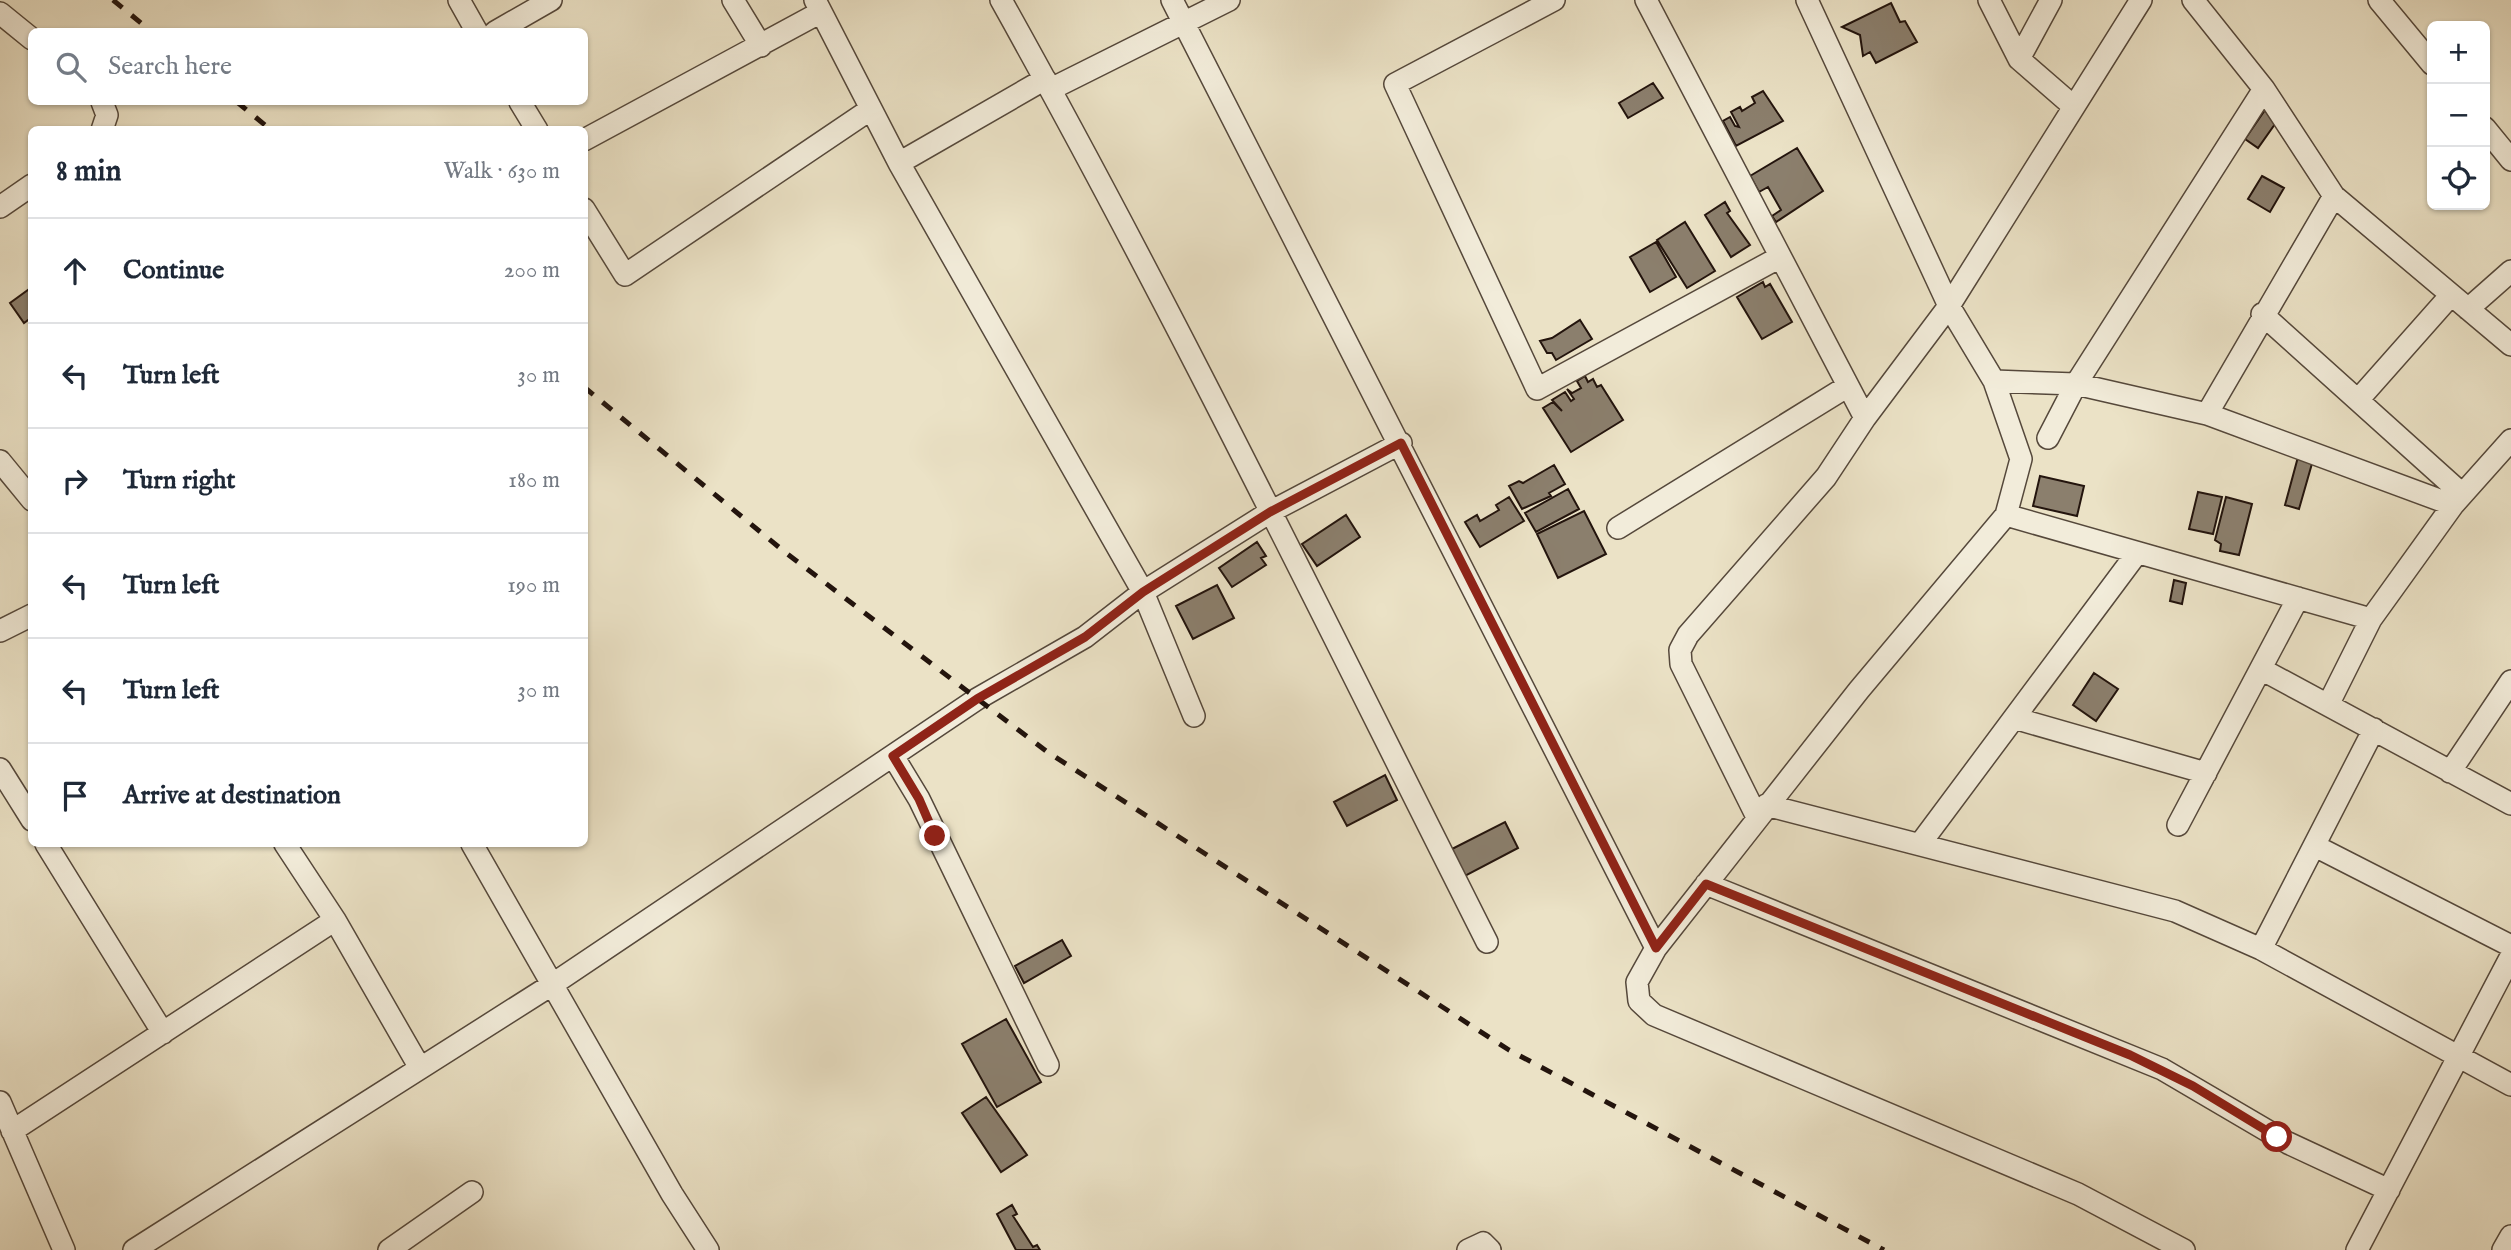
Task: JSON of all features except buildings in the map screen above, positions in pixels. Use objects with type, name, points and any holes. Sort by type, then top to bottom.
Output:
[{"type":"street","points":[[458,0],[475,28]]},
{"type":"street","points":[[502,28],[551,0]]},
{"type":"street","points":[[733,0],[761,46]]},
{"type":"street","points":[[1001,0],[1048,84],[1270,512],[1488,942]]},
{"type":"street","points":[[1171,0],[1401,443],[1656,948]]},
{"type":"street","points":[[899,163],[1048,84],[1185,24],[1228,0]]},
{"type":"street","points":[[1554,0],[1395,84],[1537,389],[1780,257]]},
{"type":"street","points":[[1646,0],[1865,418]]},
{"type":"street","points":[[1807,0],[1950,306],[1994,381],[2021,459],[2006,515],[1762,811],[1656,948],[1641,973],[1636,992],[1639,1001],[1654,1015],[2078,1194],[2184,1250]]},
{"type":"street","points":[[1989,0],[2019,59],[2073,106]]},
{"type":"street","points":[[2019,59],[2051,0]]},
{"type":"street","points":[[2141,0],[1950,306],[1865,418],[1833,468],[1688,635],[1680,650],[1681,664],[1762,811],[1920,844],[2175,911],[2261,949],[2511,1085]]},
{"type":"street","points":[[2193,0],[2263,89],[2334,196],[2511,345]]},
{"type":"street","points":[[2379,0],[2427,58]]},
{"type":"street","points":[[588,137],[761,46],[818,6],[899,163],[1143,592],[1194,716]]},
{"type":"street","points":[[0,13],[28,36]]},
{"type":"street","points":[[2048,438],[2076,384],[2263,89]]},
{"type":"street","points":[[103,105],[107,115],[103,126]]},
{"type":"street","points":[[522,105],[535,126]]},
{"type":"street","points":[[588,215],[625,275],[872,109]]},
{"type":"street","points":[[2490,134],[2511,160]]},
{"type":"street","points":[[0,206],[28,188]]},
{"type":"street","points":[[2207,414],[2262,314],[2334,196]]},
{"type":"street","points":[[2468,309],[2511,271]]},
{"type":"street","points":[[2358,400],[2452,295]]},
{"type":"street","points":[[2262,314],[2358,400],[2457,500]]},
{"type":"street","points":[[1994,381],[2076,384],[2207,414],[2457,500]]},
{"type":"street","points":[[1618,528],[1848,386]]},
{"type":"street","points":[[2328,705],[2371,620],[2457,500],[2511,440]]},
{"type":"street","points":[[134,1250],[553,984],[977,699],[1085,637],[1143,592],[1270,512],[1401,443]]},
{"type":"street","points":[[0,461],[28,495]]},
{"type":"street","points":[[2006,515],[2371,620]]},
{"type":"street","points":[[1920,844],[2137,553]]},
{"type":"street","points":[[2178,825],[2298,598]]},
{"type":"street","points":[[0,631],[28,617]]},
{"type":"street","points":[[2261,669],[2511,804]]},
{"type":"street","points":[[2450,772],[2511,681]]},
{"type":"street","points":[[2014,718],[2206,773]]},
{"type":"street","points":[[2261,949],[2374,729]]},
{"type":"street","points":[[893,756],[919,799],[1048,1065]]},
{"type":"street","points":[[0,769],[28,814]]},
{"type":"street","points":[[2315,846],[2511,946]]},
{"type":"street","points":[[48,847],[163,1032]]},
{"type":"street","points":[[287,847],[335,920],[420,1069]]},
{"type":"street","points":[[474,847],[702,1242],[682,1250]]},
{"type":"street","points":[[1706,884],[2162,1069],[2288,1143],[2389,1190]]},
{"type":"street","points":[[12,1131],[335,920]]},
{"type":"street","points":[[2357,1250],[2460,1058],[2511,956]]},
{"type":"street","points":[[0,1102],[64,1250]]},
{"type":"street","points":[[388,1250],[472,1192]]},
{"type":"street","points":[[2503,1250],[2511,1236]]},
{"type":"street","points":[[1468,1250],[1483,1243],[1490,1250]]},
{"type":"railway","points":[[113,0],[147,28]]},
{"type":"railway","points":[[241,105],[266,126]]},
{"type":"railway","points":[[588,390],[786,553],[1046,751],[1509,1050],[1884,1250]]},
{"type":"route","points":[[935,836],[919,799],[893,756],[977,699],[1085,637],[1143,592],[1270,512],[1401,443],[1656,948],[1706,884],[2162,1069],[2277,1137]]}]
